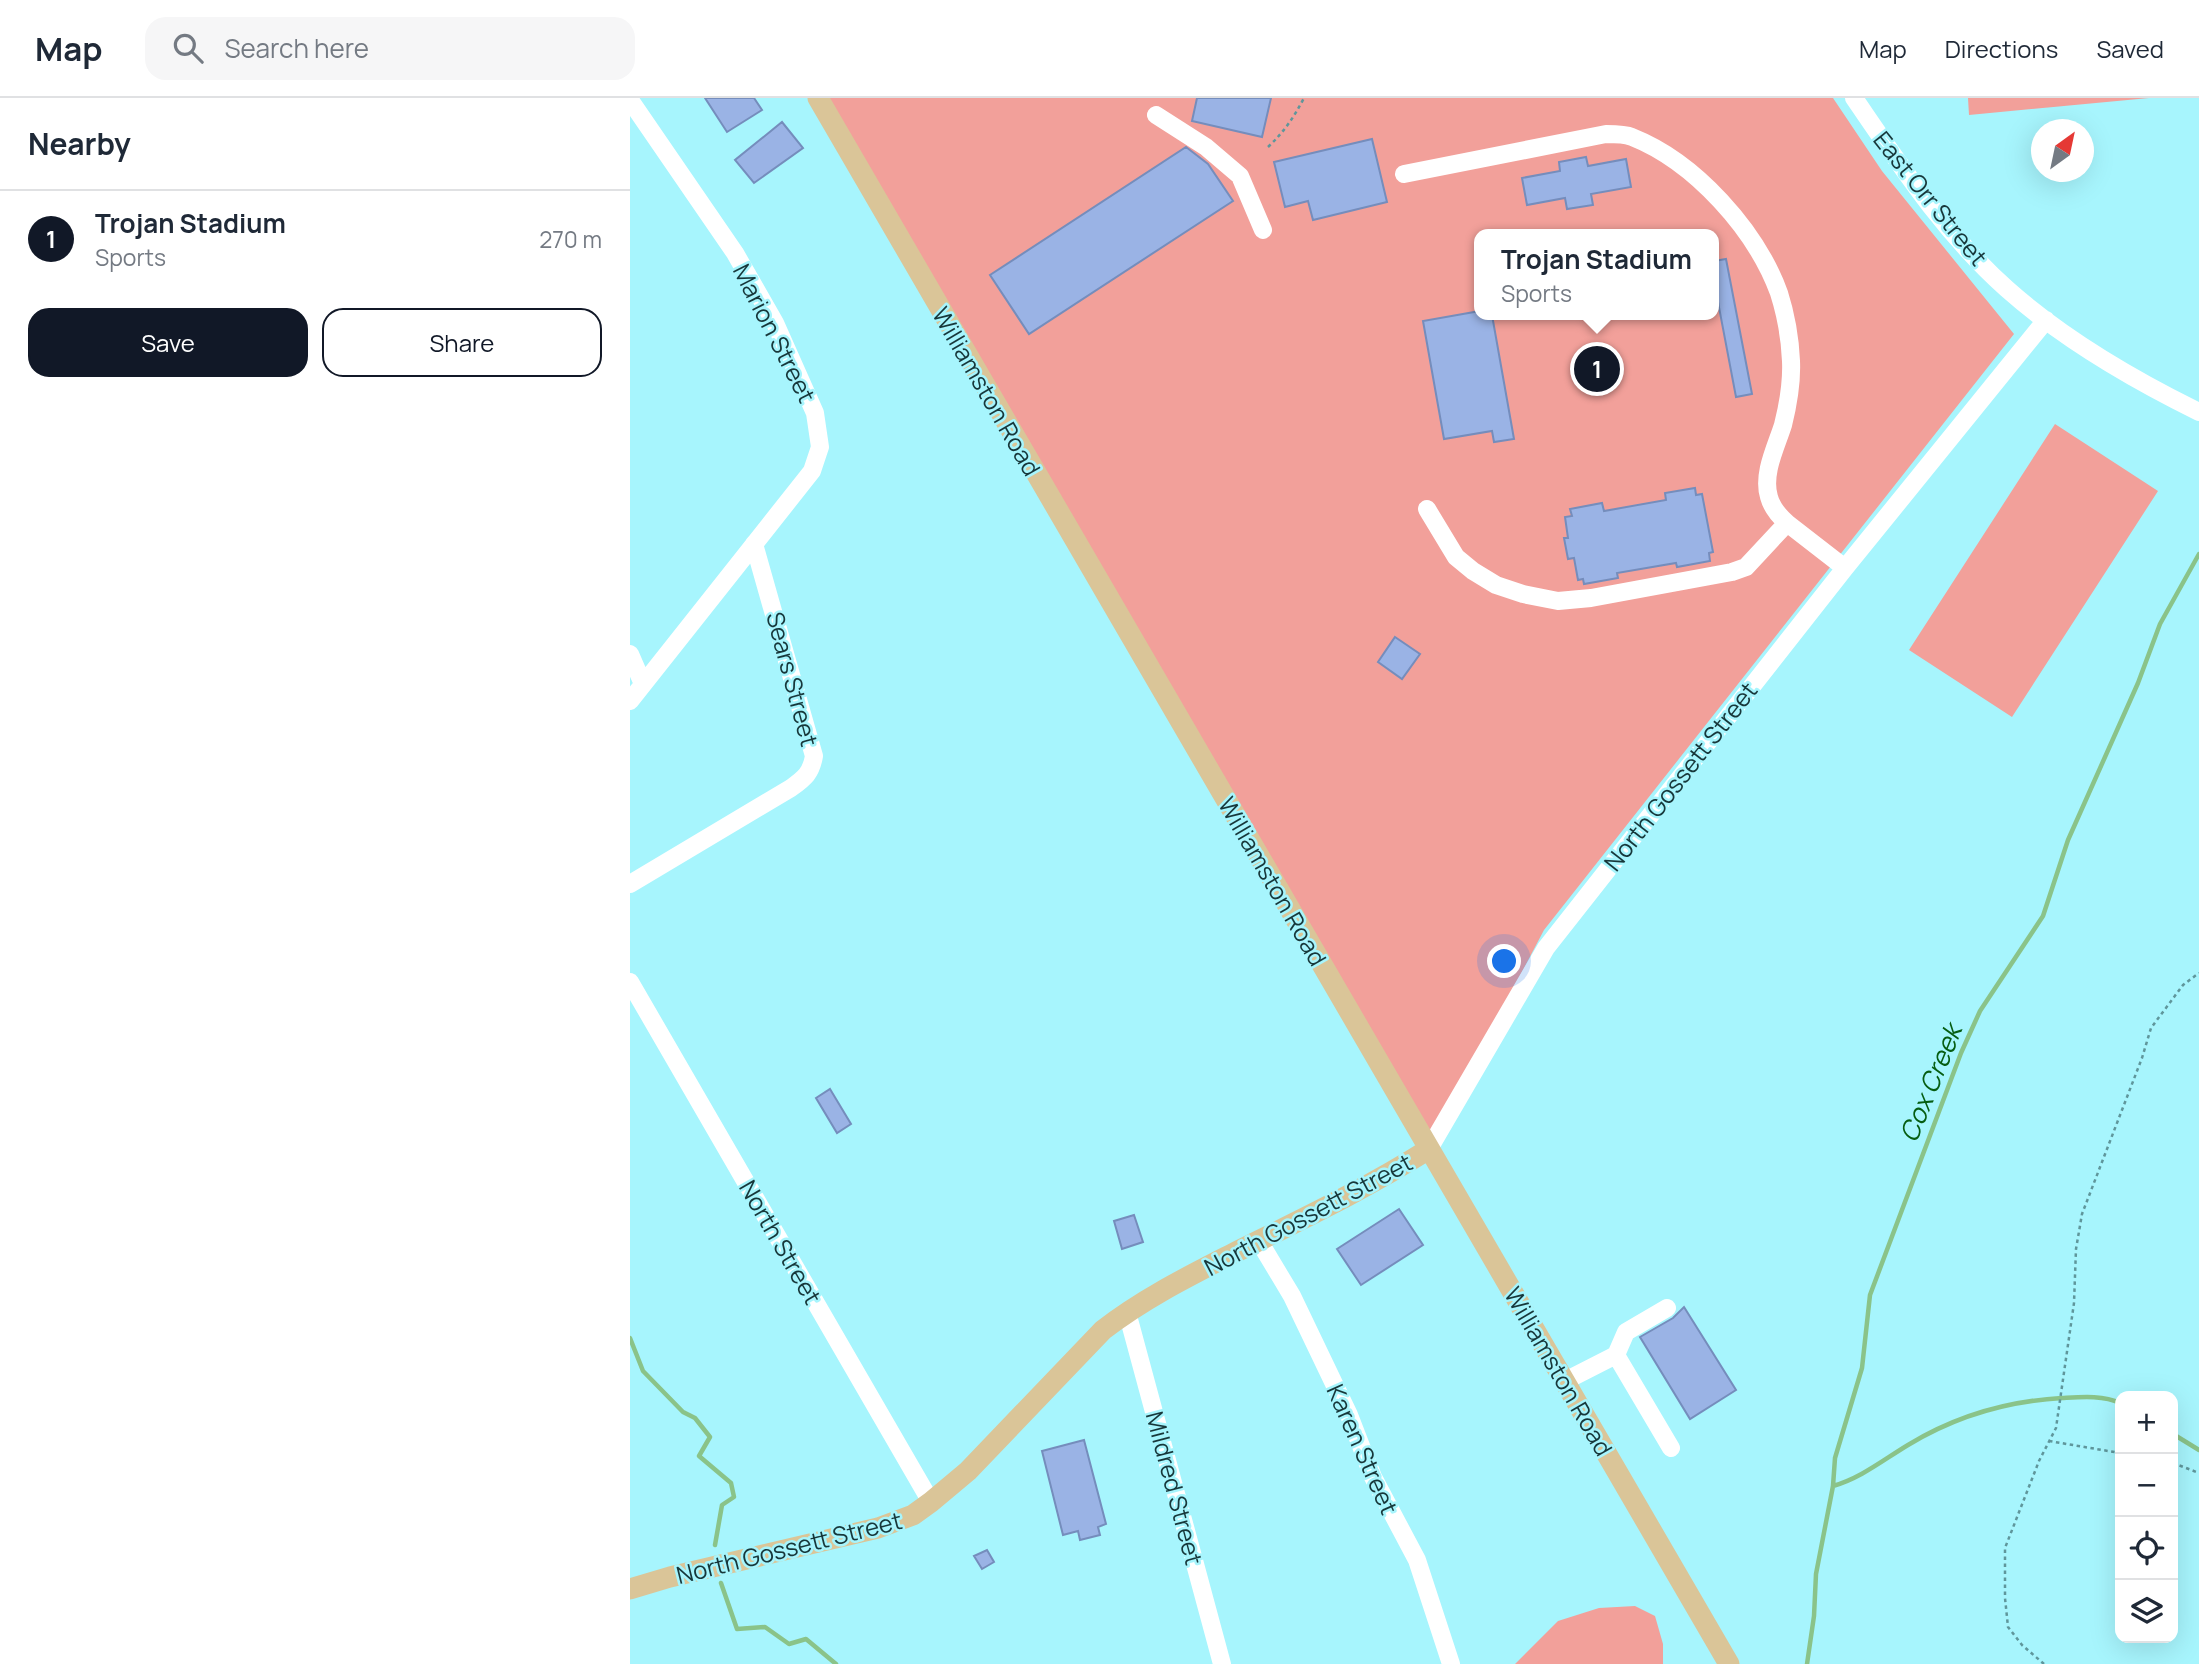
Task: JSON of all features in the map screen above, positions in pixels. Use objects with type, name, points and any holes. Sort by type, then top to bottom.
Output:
[{"type":"main road","name":"Williamston Road","points":[[818,98],[1729,1664]]},
{"type":"main road","name":"North Gossett Street","points":[[630,1589],[878,1528],[913,1515],[968,1471],[1103,1330],[1127,1312],[1176,1283],[1388,1175],[1429,1149]]},
{"type":"street","name":"East Orr Street","points":[[1854,98],[1908,177],[1959,240],[2006,288],[2046,320],[2153,389],[2199,412]]},
{"type":"street","name":"Marion Street","points":[[630,100],[735,253],[775,323],[815,414],[820,447],[812,471],[630,701]]},
{"type":"street","points":[[1156,115],[1206,147],[1240,176],[1263,230]]},
{"type":"street","points":[[1404,174],[1606,134],[1630,136],[1660,152],[1716,194],[1755,247],[1778,291],[1785,316],[1791,363],[1789,394],[1768,470],[1768,496],[1776,512],[1787,523],[1845,568]]},
{"type":"street","name":"North Gossett Street","points":[[1429,1149],[1546,948],[1845,568],[2046,320]]},
{"type":"street","points":[[1427,509],[1456,557],[1473,571],[1496,585],[1522,594],[1558,601],[1591,598],[1732,572],[1746,567],[1787,523]]},
{"type":"street","name":"Sears Street","points":[[630,884],[791,788],[807,777],[812,769],[814,756],[754,544]]},
{"type":"street","points":[[630,654],[643,684]]},
{"type":"street","name":"North Street","points":[[630,982],[931,1502]]},
{"type":"street","name":"Karen Street","points":[[1259,1241],[1292,1296],[1349,1415],[1373,1477],[1416,1560],[1451,1664]]},
{"type":"street","points":[[1565,1381],[1616,1355],[1626,1332],[1667,1308]]},
{"type":"street","name":"Mildred Street","points":[[1127,1312],[1222,1664]]},
{"type":"street","points":[[1616,1355],[1671,1448]]},
{"type":"path","points":[[1268,147],[1292,121],[1304,98]]},
{"type":"path","points":[[2044,1664],[2022,1645],[2008,1626],[2005,1548],[2056,1428],[2074,1303],[2076,1249],[2082,1214],[2143,1058],[2151,1028],[2183,985],[2199,973]]},
{"type":"path","points":[[2049,1441],[2115,1452]]},
{"type":"path","points":[[2178,1465],[2199,1474]]},
{"type":"shaded area","points":[[817,98],[1833,98],[1882,171],[2014,334],[1544,930],[1429,1149]]},
{"type":"shaded area","points":[[1968,98],[2149,98],[1969,115]]},
{"type":"shaded area","points":[[2055,424],[2158,491],[2012,717],[1909,650]]},
{"type":"shaded area","points":[[1635,1606],[1655,1616],[1663,1644],[1663,1664],[1515,1664],[1558,1621],[1599,1608]]},
{"type":"building","points":[[705,98],[754,98],[762,110],[727,132]]},
{"type":"building","points":[[1197,98],[1271,98],[1262,137],[1192,121]]},
{"type":"building","points":[[782,122],[803,148],[754,183],[735,160]]},
{"type":"building","points":[[1372,139],[1387,202],[1313,220],[1308,201],[1285,207],[1274,162]]},
{"type":"building","points":[[1186,147],[1208,164],[1233,201],[1029,334],[990,275]]},
{"type":"building","points":[[1586,157],[1588,166],[1626,159],[1631,187],[1591,194],[1593,205],[1567,209],[1565,198],[1527,205],[1522,178],[1560,171],[1559,162]]},
{"type":"building","points":[[1726,259],[1752,394],[1736,397],[1719,307],[1719,260]]},
{"type":"building","points":[[1474,312],[1474,320],[1493,320],[1514,439],[1494,442],[1492,431],[1444,439],[1423,321]]},
{"type":"building","points":[[1695,488],[1696,495],[1702,494],[1713,552],[1709,553],[1710,561],[1677,567],[1676,563],[1617,573],[1618,578],[1584,584],[1583,579],[1578,580],[1574,558],[1568,559],[1564,538],[1568,538],[1565,517],[1572,516],[1570,509],[1602,503],[1604,511],[1666,500],[1665,493]]},
{"type":"building","points":[[1395,637],[1420,654],[1402,679],[1378,662]]},
{"type":"building","points":[[830,1089],[851,1124],[837,1133],[816,1098]]},
{"type":"building","points":[[1399,1209],[1423,1245],[1361,1285],[1337,1249]]},
{"type":"building","points":[[1134,1215],[1143,1242],[1122,1249],[1114,1221]]},
{"type":"building","points":[[1684,1307],[1736,1390],[1690,1419],[1640,1337],[1673,1318]]},
{"type":"building","points":[[1084,1440],[1106,1524],[1098,1527],[1100,1535],[1080,1540],[1078,1531],[1063,1535],[1042,1451]]},
{"type":"building","points":[[987,1550],[994,1562],[982,1569],[974,1556]]},
{"type":"waterway","name":"Cox Creek","points":[[1807,1664],[1814,1616],[1816,1574],[1833,1486],[1835,1458],[1862,1368],[1870,1295],[1961,1053],[1980,1011],[2043,916],[2068,840],[2138,683],[2160,624],[2199,554]]},
{"type":"waterway","points":[[630,1338],[643,1371],[683,1412],[695,1418],[710,1437],[699,1456],[731,1483],[734,1497],[722,1505],[715,1545]]},
{"type":"waterway","points":[[1833,1486],[1862,1473],[1944,1426],[1982,1412],[2062,1398],[2084,1397],[2115,1401]]},
{"type":"waterway","points":[[2178,1437],[2199,1450]]},
{"type":"waterway","points":[[721,1583],[737,1629],[765,1627],[789,1644],[806,1639],[836,1664]]},
{"type":"place","name":"Trojan Stadium","points":[[1597,369]]}]
